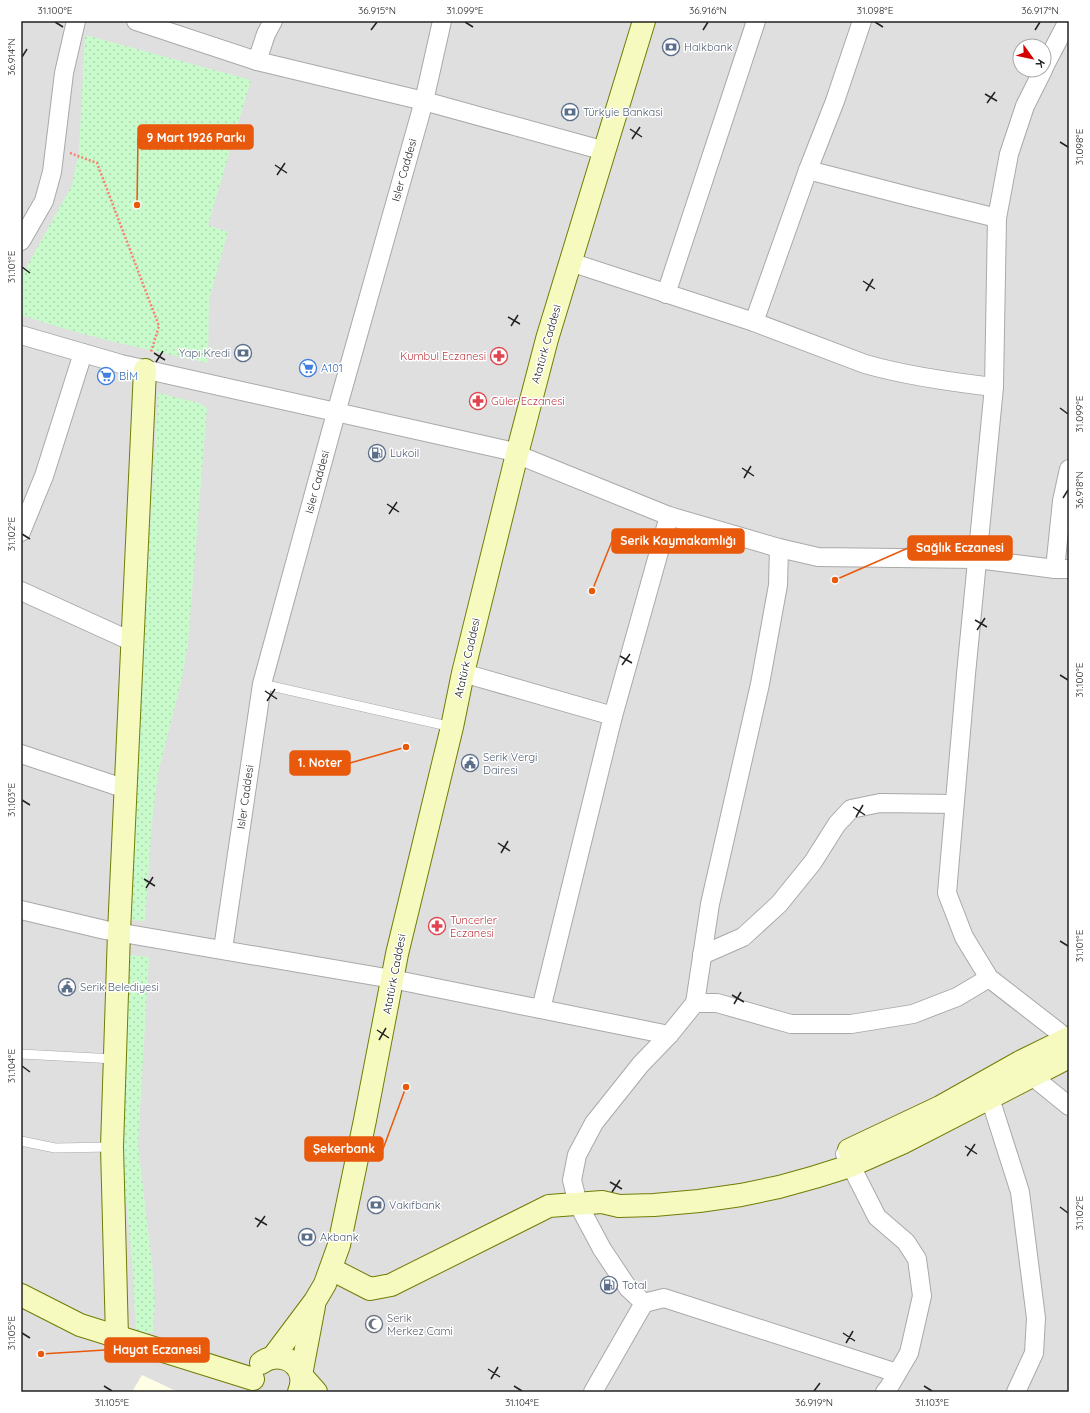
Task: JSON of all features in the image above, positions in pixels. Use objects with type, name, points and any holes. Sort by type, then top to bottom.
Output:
[{"type":"street","points":[[21,241],[44,201],[52,172],[64,73],[76,21]]},
{"type":"street","points":[[136,21],[257,61],[424,101],[604,151]]},
{"type":"street","points":[[257,61],[266,34],[273,21]]},
{"type":"street","name":"Isler Caddesi","points":[[223,949],[262,684],[336,412],[424,101],[442,21]]},
{"type":"street","name":"Atatürk Caddesi","points":[[254,1385],[255,1371],[266,1360],[273,1357],[315,1301],[325,1284],[339,1245],[397,954],[452,727],[463,673],[535,381],[644,21]]},
{"type":"street","points":[[666,294],[756,21]]},
{"type":"street","points":[[754,322],[808,170],[835,101],[862,21]]},
{"type":"street","points":[[1052,52],[1068,21]]},
{"type":"street","points":[[1039,78],[1025,106],[1009,154],[997,218],[994,387],[954,804],[947,893],[964,938],[989,978],[1069,1044]]},
{"type":"street","points":[[808,170],[997,218]]},
{"type":"street","points":[[570,262],[754,322],[883,369],[927,379],[994,387]]},
{"type":"street","points":[[21,335],[145,370],[506,450],[669,516],[779,548],[818,557],[977,559],[1062,569],[1065,516],[1062,501],[1069,469]]},
{"type":"street","points":[[21,532],[44,476],[83,353]]},
{"type":"street","points":[[117,1337],[112,1147],[119,932],[145,370]]},
{"type":"street","points":[[541,1008],[613,716],[669,516]]},
{"type":"street","points":[[644,1303],[628,1288],[602,1249],[578,1204],[572,1180],[577,1156],[594,1123],[641,1064],[669,1035],[695,1003],[710,904],[760,684],[778,586],[779,548]]},
{"type":"street","points":[[21,591],[133,642]]},
{"type":"street","points":[[463,673],[613,716]]},
{"type":"street","points":[[21,754],[126,789]]},
{"type":"street","points":[[702,955],[743,936],[779,904],[812,862],[837,824],[851,809],[880,803],[954,804]]},
{"type":"street","points":[[21,910],[119,932],[392,979],[669,1035]]},
{"type":"street","points":[[695,1003],[717,1003],[791,1024],[850,1024],[913,1014],[957,997],[989,978]]},
{"type":"street","points":[[331,1269],[370,1289],[391,1285],[549,1206],[602,1202],[621,1193],[651,1192],[713,1186],[799,1167],[847,1159],[902,1143],[1032,1076],[1069,1044]]},
{"type":"street","points":[[847,1159],[1020,1062],[1069,1044]]},
{"type":"street","points":[[1032,1076],[1069,1106]]},
{"type":"street","points":[[990,1098],[1020,1192],[1036,1318],[1034,1353],[1016,1392]]},
{"type":"street","points":[[847,1159],[877,1217],[906,1242],[917,1259],[922,1296],[909,1353],[885,1392]]},
{"type":"street","points":[[21,1295],[80,1325],[254,1385]]},
{"type":"street","points":[[593,1392],[644,1303],[664,1298],[897,1373]]},
{"type":"street","name":"Atatürk Caddesi","points":[[300,1384],[315,1301]]},
{"type":"street","points":[[273,1357],[281,1357],[290,1360],[297,1367],[300,1384],[316,1392]]},
{"type":"lane","points":[[262,684],[452,727]]},
{"type":"lane","points":[[21,1054],[115,1059]]},
{"type":"lane","points":[[21,1141],[55,1148],[112,1147]]},
{"type":"path","points":[[55,148],[97,163],[159,326],[145,370]]},
{"type":"shaded area","points":[[21,21],[1069,21],[1069,1392],[21,1392]]},
{"type":"shaded area","points":[[142,1375],[178,1392],[132,1392]]},
{"type":"green space","points":[[85,35],[251,80],[208,225],[228,232],[209,300],[208,363],[90,336],[21,315],[21,277],[72,185],[79,151]]},
{"type":"green space","points":[[158,393],[199,403],[207,408],[188,643],[182,678],[158,773],[152,822],[145,921],[127,920]]},
{"type":"green space","points":[[130,955],[149,957],[138,1145],[153,1272],[155,1303],[153,1332],[136,1333],[132,1259],[121,1150],[120,1122]]},
{"type":"place","name":"Halkbank","points":[[671,47]]},
{"type":"place","name":"Türkyie Bankasi","points":[[570,112]]},
{"type":"place","name":"9 Mart 1926 Parkı","points":[[137,205]]},
{"type":"place","name":"Yapı Kredi","points":[[243,353]]},
{"type":"place","name":"Kumbul Eczanesi","points":[[499,356]]},
{"type":"place","name":"A101","points":[[308,368]]},
{"type":"place","name":"BİM","points":[[106,376]]},
{"type":"place","name":"Güler Eczanesi","points":[[478,401]]},
{"type":"place","name":"Lukoil","points":[[377,453]]},
{"type":"place","name":"Sağlık Eczanesi","points":[[835,580]]},
{"type":"place","name":"Serik Kaymakamlığı","points":[[592,591]]},
{"type":"place","name":"1. Noter","points":[[406,747]]},
{"type":"place","name":"Serik Vergi Dairesi","points":[[470,763]]},
{"type":"place","name":"Tuncerler Eczanesi","points":[[437,926]]},
{"type":"place","name":"Serik Belediyesi","points":[[67,987]]},
{"type":"place","name":"Şekerbank","points":[[406,1087]]},
{"type":"place","name":"Vakıfbank","points":[[376,1205]]},
{"type":"place","name":"Akbank","points":[[307,1237]]},
{"type":"place","name":"Total","points":[[609,1285]]},
{"type":"place","name":"Serik Merkez Cami","points":[[374,1324]]},
{"type":"place","name":"Hayat Eczanesi","points":[[41,1354]]}]
